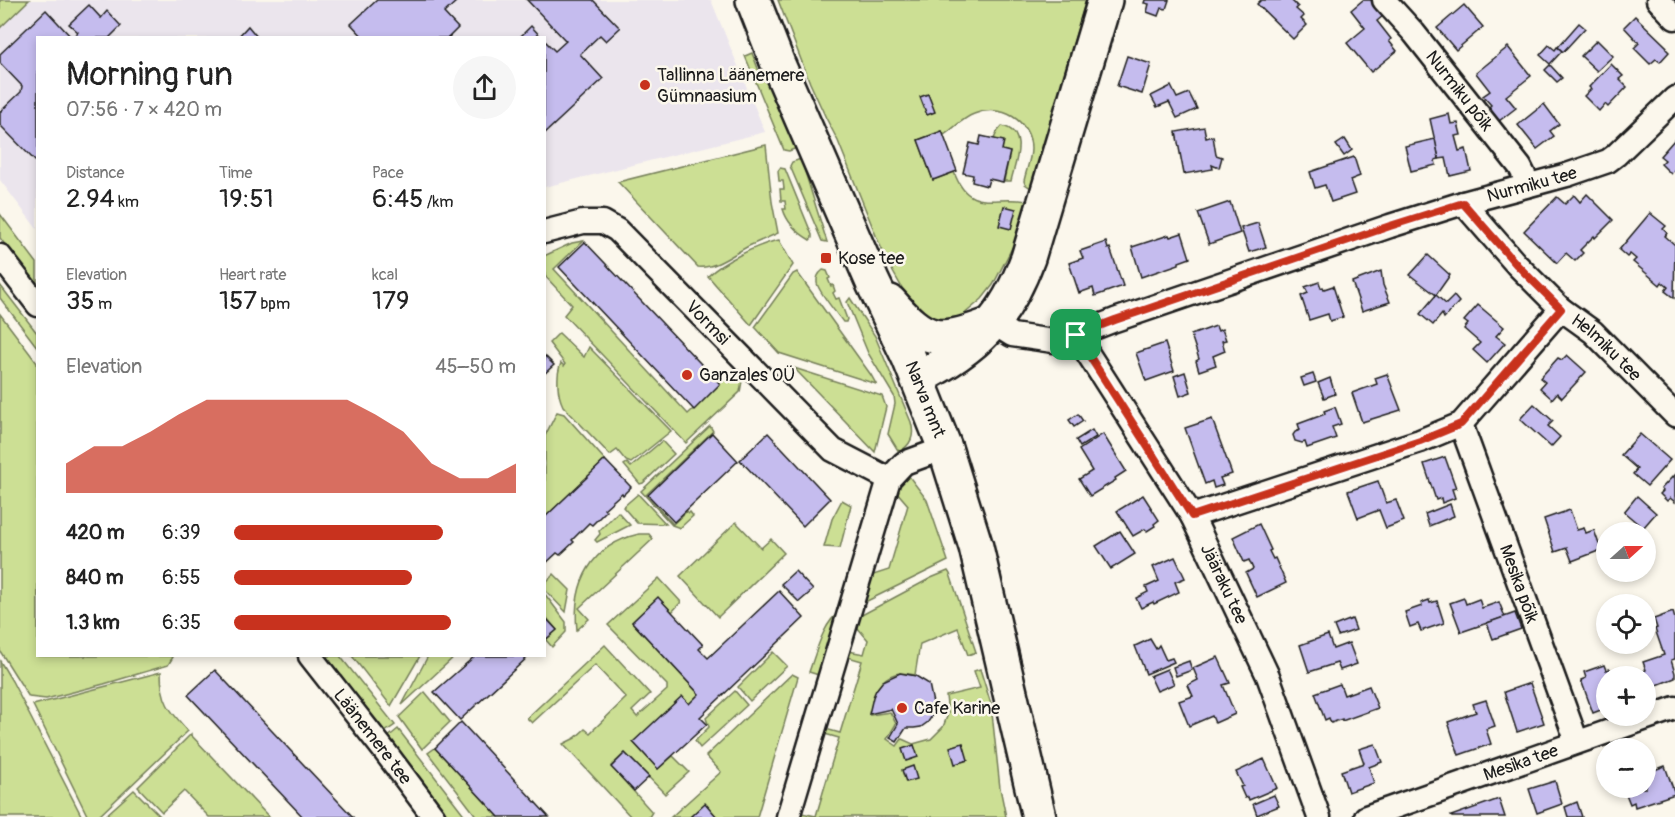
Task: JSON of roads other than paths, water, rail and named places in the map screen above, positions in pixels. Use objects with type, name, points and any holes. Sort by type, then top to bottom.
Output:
[{"type":"main road","name":"Narva mnt","points":[[753,0],[778,64],[873,283],[918,378],[945,448],[976,547],[1039,817]]},
{"type":"main road","points":[[918,378],[960,354],[993,323],[1018,284],[1028,258],[1105,0]]},
{"type":"main road","points":[[873,283],[909,322],[928,334],[952,337],[993,323]]},
{"type":"street","name":"Nurmiku põik","points":[[1384,0],[1414,33],[1520,167],[1529,185]]},
{"type":"street","points":[[1658,0],[1675,18]]},
{"type":"street","name":"Nurmiku tee","points":[[993,323],[1012,335],[1053,341],[1390,226],[1463,203],[1568,175],[1608,161],[1675,98]]},
{"type":"street","name":"Helmiku tee","points":[[1463,203],[1517,265],[1561,309],[1593,332],[1675,416]]},
{"type":"street","name":"Vormsi","points":[[546,231],[583,222],[603,222],[617,230],[832,450],[889,479]]},
{"type":"street","points":[[0,256],[36,302]]},
{"type":"street","points":[[1192,516],[1399,448],[1461,424],[1561,309]]},
{"type":"street","name":"Jääraku tee","points":[[1076,335],[1192,516],[1268,676],[1319,817]]},
{"type":"street","name":"Mesika põik","points":[[1461,424],[1577,742]]},
{"type":"street","points":[[788,817],[889,479],[903,464],[945,448]]},
{"type":"street","name":"Läänemere tee","points":[[311,657],[434,817]]},
{"type":"street","name":"Mesika tee","points":[[1366,817],[1675,708]]},
{"type":"place","name":"Tallinna Läänemere Gümnaasium","points":[[645,85]]},
{"type":"place","name":"Kose tee","points":[[826,258]]},
{"type":"place","name":"Ganzales OÜ","points":[[687,375]]},
{"type":"place","name":"Cafe Karine","points":[[902,708]]}]
